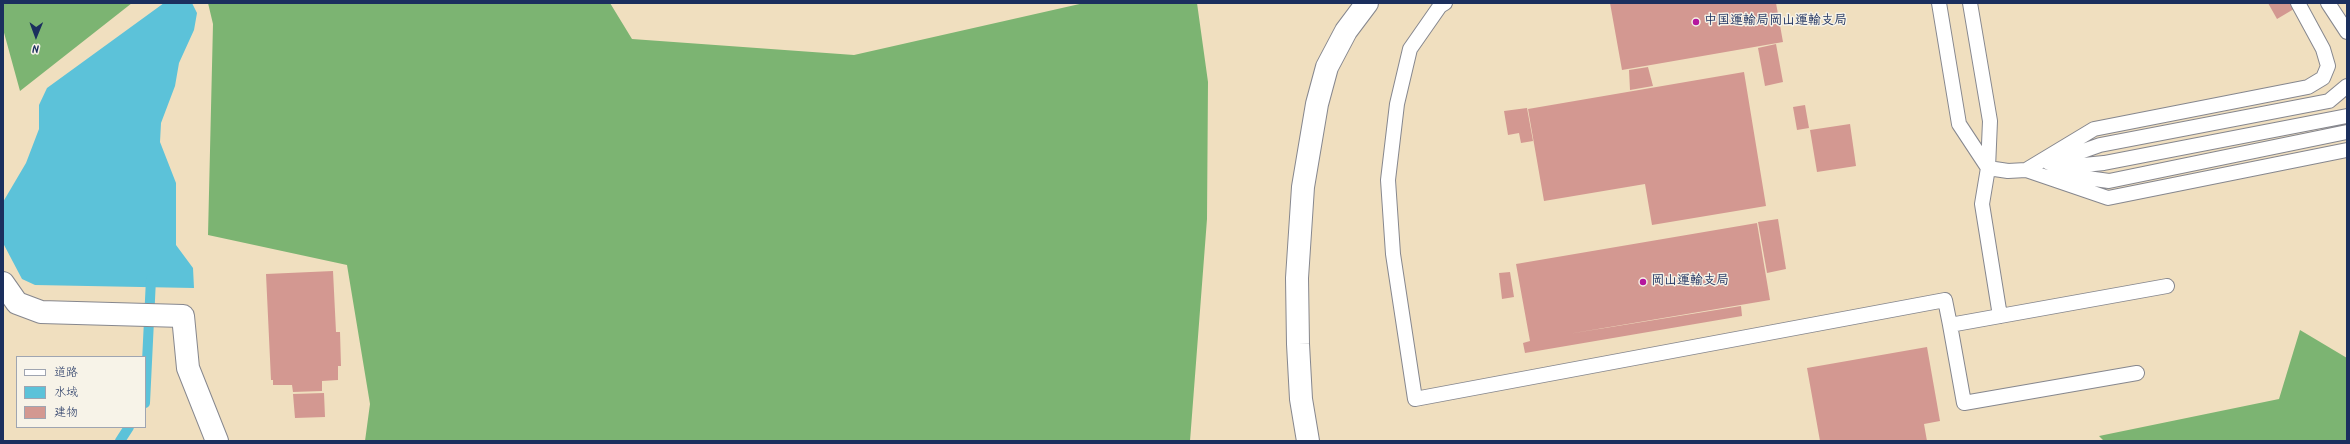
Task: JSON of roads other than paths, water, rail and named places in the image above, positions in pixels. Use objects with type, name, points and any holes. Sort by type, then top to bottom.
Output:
[{"type":"street","points":[[1308,441],[1301,400],[1298,344],[1297,271],[1303,187],[1317,104],[1327,67],[1346,31],[1367,3]]},
{"type":"street","points":[[3,283],[17,303],[41,312],[183,316],[188,368],[217,441]]},
{"type":"lane","points":[[1445,3],[1440,6],[1410,49],[1397,104],[1388,180],[1393,254],[1415,399],[1945,300],[1964,403],[2137,373]]},
{"type":"lane","points":[[1939,3],[1960,124],[1988,168],[2008,171],[2104,163],[2347,116]]},
{"type":"lane","points":[[1970,3],[1990,121],[1988,168],[1982,204],[2000,316]]},
{"type":"lane","points":[[2026,170],[2094,129],[2308,87],[2322,78],[2328,66],[2324,50],[2298,3]]},
{"type":"lane","points":[[2328,3],[2347,32]]},
{"type":"lane","points":[[2026,170],[2100,146],[2329,101],[2347,86]]},
{"type":"lane","points":[[2026,170],[2109,181],[2347,132]]},
{"type":"lane","points":[[2026,170],[2108,198],[2347,150]]},
{"type":"lane","points":[[1950,325],[2167,286]]},
{"type":"water","points":[[164,3],[192,3],[197,13],[194,30],[179,63],[175,86],[161,123],[160,142],[176,183],[176,245],[193,268],[194,288],[35,285],[22,279],[3,243],[3,202],[26,163],[39,129],[39,105],[47,88]]},
{"type":"waterway","points":[[146,382],[151,279]]},
{"type":"waterway","points":[[120,441],[128,428]]},
{"type":"place","name":"中国運輸局岡山運輸支局","points":[[1696,22]]},
{"type":"place","name":"岡山運輸支局","points":[[1643,282]]}]
